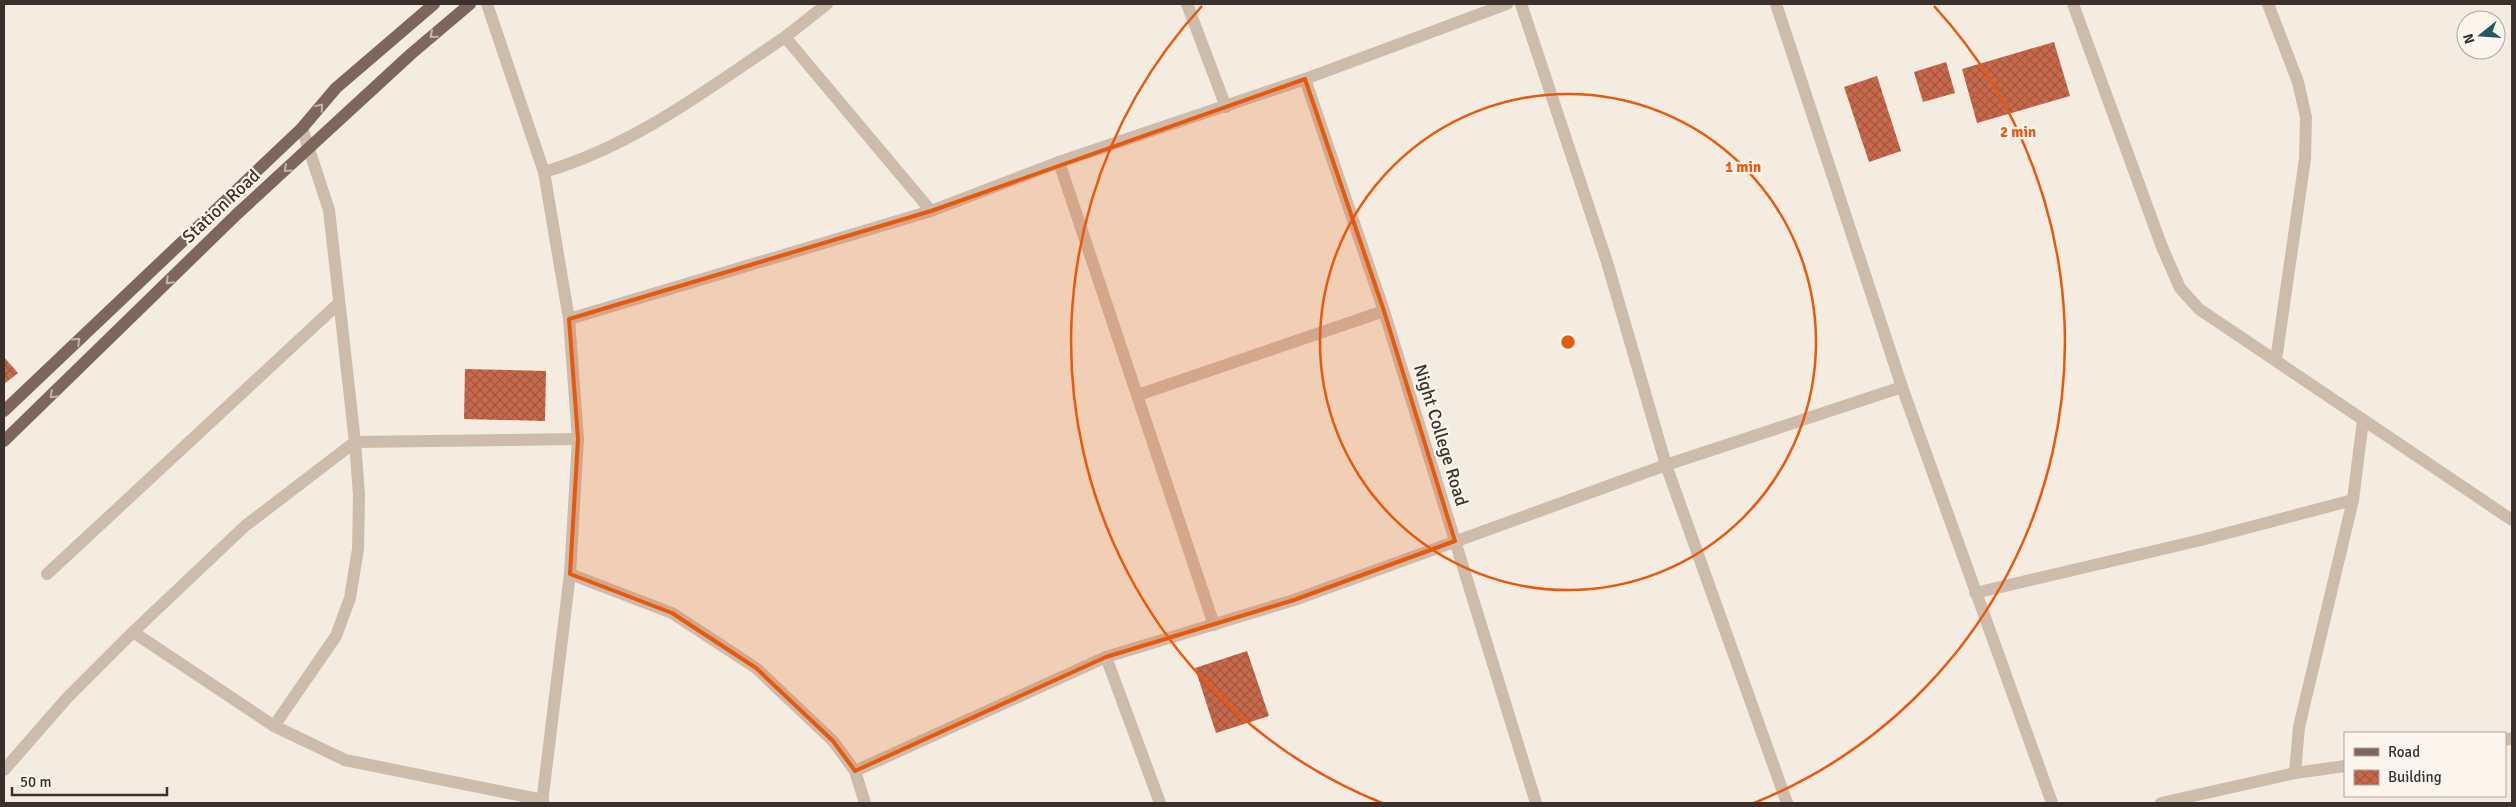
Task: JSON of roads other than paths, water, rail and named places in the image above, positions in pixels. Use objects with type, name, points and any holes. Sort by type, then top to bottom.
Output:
[{"type":"main road","name":"Station Road","points":[[4,411],[302,128],[336,88],[434,4]]},
{"type":"main road","name":"Station Road","points":[[4,441],[236,215],[411,54],[470,4]]},
{"type":"street","points":[[133,632],[274,726],[345,760],[542,802],[570,574],[578,439],[569,319],[544,172],[487,4]]},
{"type":"street","points":[[544,172],[573,164],[656,124],[785,37],[827,4]]},
{"type":"street","points":[[1186,4],[1226,106]]},
{"type":"street","points":[[569,319],[931,211],[1059,162],[1305,79],[1508,4]]},
{"type":"street","points":[[1521,4],[1607,262],[1666,465],[1787,803]]},
{"type":"street","points":[[1776,4],[1902,387],[2052,803]]},
{"type":"street","points":[[2073,4],[2162,247],[2180,288],[2199,309],[2512,520]]},
{"type":"street","points":[[2268,4],[2298,82],[2306,117],[2305,159],[2276,360]]},
{"type":"street","points":[[785,37],[931,211]]},
{"type":"street","name":"Night College Road","points":[[1305,79],[1384,311],[1536,803]]},
{"type":"street","points":[[274,726],[336,636],[350,598],[358,549],[358,495],[355,442],[329,210],[302,128]]},
{"type":"street","points":[[1059,162],[1214,625]]},
{"type":"street","points":[[47,574],[339,303]]},
{"type":"street","points":[[1138,395],[1384,311]]},
{"type":"street","points":[[855,771],[1106,657],[1294,600],[1666,465],[1902,387]]},
{"type":"street","points":[[2296,773],[2299,727],[2353,500],[2363,420]]},
{"type":"street","points":[[4,770],[67,698],[133,632],[245,526],[355,442],[578,439]]},
{"type":"street","points":[[1975,593],[2182,545],[2353,500]]},
{"type":"street","points":[[570,574],[672,613],[756,668],[833,742],[855,771],[865,803]]},
{"type":"street","points":[[1106,657],[1160,803]]},
{"type":"street","points":[[2161,803],[2296,773],[2344,766]]}]
